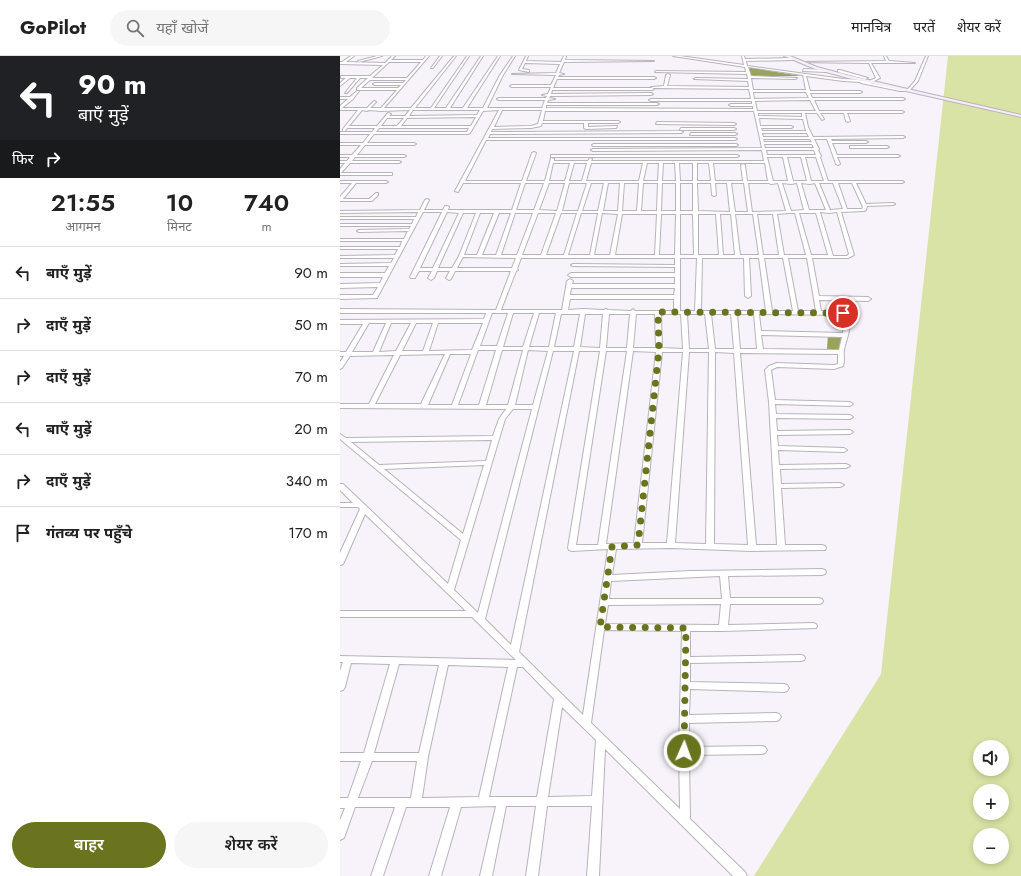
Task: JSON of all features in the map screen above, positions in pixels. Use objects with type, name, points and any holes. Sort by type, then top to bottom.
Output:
[{"type":"street","points":[[342,63],[353,56]]},
{"type":"street","points":[[349,64],[381,56]]},
{"type":"street","points":[[394,56],[358,89],[399,89]]},
{"type":"street","points":[[381,110],[428,56]]},
{"type":"street","points":[[432,67],[440,56]]},
{"type":"street","points":[[398,127],[455,56]]},
{"type":"street","points":[[431,110],[468,56]]},
{"type":"street","points":[[447,110],[482,56]]},
{"type":"street","points":[[464,110],[499,56]]},
{"type":"street","points":[[341,132],[468,133],[503,77],[506,67],[514,56]]},
{"type":"street","points":[[527,56],[521,71],[603,74]]},
{"type":"street","points":[[535,67],[540,56]]},
{"type":"street","points":[[548,69],[554,56]]},
{"type":"street","points":[[491,128],[535,127],[540,125],[545,104],[565,56]]},
{"type":"street","points":[[604,61],[606,56]]},
{"type":"street","points":[[653,61],[655,56]]},
{"type":"street","points":[[674,56],[690,57],[707,61],[856,82],[878,78],[870,63]]},
{"type":"street","points":[[706,56],[706,67]]},
{"type":"street","points":[[786,56],[791,57],[799,63],[868,81],[1021,116]]},
{"type":"street","points":[[885,56],[888,62]]},
{"type":"street","points":[[908,90],[914,86],[927,56]]},
{"type":"street","points":[[744,58],[768,57]]},
{"type":"street","points":[[744,58],[791,57]]},
{"type":"street","points":[[744,58],[761,132],[762,143],[765,149],[771,183]]},
{"type":"street","points":[[816,58],[821,61]]},
{"type":"street","points":[[730,60],[731,64]]},
{"type":"street","points":[[342,63],[424,61]]},
{"type":"street","points":[[588,65],[589,61]]},
{"type":"street","points":[[525,62],[653,61],[656,64]]},
{"type":"street","points":[[799,63],[821,61],[870,63],[914,62]]},
{"type":"street","points":[[719,62],[719,72]]},
{"type":"street","points":[[822,118],[811,99],[800,70],[846,70],[839,62]]},
{"type":"street","points":[[773,64],[774,70]]},
{"type":"street","points":[[785,67],[786,72]]},
{"type":"street","points":[[839,71],[868,81]]},
{"type":"street","points":[[514,74],[559,72]]},
{"type":"street","points":[[656,72],[719,72],[750,83]]},
{"type":"street","points":[[860,72],[868,81]]},
{"type":"street","points":[[371,77],[382,74]]},
{"type":"street","points":[[404,74],[412,74]]},
{"type":"street","points":[[499,99],[651,99],[753,100],[785,99],[800,101],[811,99],[904,98],[808,92],[750,83],[654,75],[651,99],[649,110]]},
{"type":"street","points":[[665,87],[668,75]]},
{"type":"street","points":[[342,77],[408,79]]},
{"type":"street","points":[[340,85],[349,77]]},
{"type":"street","points":[[346,92],[359,77]]},
{"type":"street","points":[[557,78],[654,78]]},
{"type":"street","points":[[696,79],[797,87]]},
{"type":"street","points":[[512,86],[682,87],[794,79]]},
{"type":"street","points":[[682,81],[682,87]]},
{"type":"street","points":[[702,82],[750,83]]},
{"type":"street","points":[[856,82],[860,92],[868,104]]},
{"type":"street","points":[[545,104],[613,104],[693,95],[750,83]]},
{"type":"street","points":[[363,84],[403,84]]},
{"type":"street","points":[[808,92],[860,92]]},
{"type":"street","points":[[340,109],[358,93],[384,93]]},
{"type":"street","points":[[504,94],[651,99],[717,105]]},
{"type":"street","points":[[340,98],[352,98]]},
{"type":"street","points":[[611,99],[609,103],[613,104]]},
{"type":"street","points":[[785,99],[787,103]]},
{"type":"street","points":[[367,110],[374,102]]},
{"type":"street","points":[[756,113],[815,106],[898,103]]},
{"type":"street","points":[[724,105],[756,113],[804,120]]},
{"type":"street","points":[[815,106],[890,108]]},
{"type":"street","points":[[340,109],[680,110],[680,115],[733,112],[902,112]]},
{"type":"street","points":[[341,132],[361,110]]},
{"type":"street","points":[[340,173],[393,110]]},
{"type":"street","points":[[428,127],[439,110]]},
{"type":"street","points":[[457,191],[501,110]]},
{"type":"street","points":[[585,110],[584,122],[586,128],[616,127]]},
{"type":"street","points":[[803,112],[806,127],[817,149],[826,182]]},
{"type":"street","points":[[845,112],[848,121]]},
{"type":"street","points":[[883,112],[887,118]]},
{"type":"street","points":[[387,116],[478,116]]},
{"type":"street","points":[[661,118],[681,128]]},
{"type":"street","points":[[488,133],[681,128],[733,119],[737,162]]},
{"type":"street","points":[[350,122],[474,122]]},
{"type":"street","points":[[541,122],[618,122]]},
{"type":"street","points":[[657,123],[681,128],[735,134]]},
{"type":"street","points":[[346,127],[472,127]]},
{"type":"street","points":[[655,127],[734,129]]},
{"type":"street","points":[[759,127],[806,127]]},
{"type":"street","points":[[681,128],[682,150]]},
{"type":"street","points":[[761,132],[809,132]]},
{"type":"street","points":[[884,136],[888,142]]},
{"type":"street","points":[[828,137],[838,164]]},
{"type":"street","points":[[762,138],[903,137]]},
{"type":"street","points":[[485,139],[735,139]]},
{"type":"street","points":[[762,143],[814,142]]},
{"type":"street","points":[[830,142],[900,142]]},
{"type":"street","points":[[848,142],[854,156]]},
{"type":"street","points":[[340,144],[414,144]]},
{"type":"street","points":[[594,145],[681,145],[765,149],[817,149]]},
{"type":"street","points":[[851,147],[887,147]]},
{"type":"street","points":[[593,150],[682,150],[736,148]]},
{"type":"street","points":[[498,255],[534,153]]},
{"type":"street","points":[[498,311],[515,270],[519,255],[547,182],[552,154],[591,156],[737,156]]},
{"type":"street","points":[[340,156],[404,156]]},
{"type":"street","points":[[566,255],[587,182],[591,156]]},
{"type":"street","points":[[766,156],[819,156]]},
{"type":"street","points":[[784,156],[791,183]]},
{"type":"street","points":[[803,156],[810,183]]},
{"type":"street","points":[[835,156],[898,156]]},
{"type":"street","points":[[846,156],[848,164]]},
{"type":"street","points":[[340,162],[400,162]]},
{"type":"street","points":[[551,162],[767,162]]},
{"type":"street","points":[[639,212],[641,182],[645,162]]},
{"type":"street","points":[[657,256],[661,162]]},
{"type":"street","points":[[672,545],[686,350],[676,286],[678,183],[676,162]]},
{"type":"street","points":[[695,162],[698,312]]},
{"type":"street","points":[[711,162],[714,195]]},
{"type":"street","points":[[542,255],[559,212],[572,163]]},
{"type":"street","points":[[743,165],[745,183],[762,257],[769,312]]},
{"type":"street","points":[[340,173],[391,174]]},
{"type":"street","points":[[340,182],[386,182]]},
{"type":"street","points":[[355,182],[340,200],[370,200],[377,194]]},
{"type":"street","points":[[462,182],[902,182]]},
{"type":"street","points":[[592,256],[606,182]]},
{"type":"street","points":[[612,256],[620,212],[622,182]]},
{"type":"street","points":[[835,182],[846,212]]},
{"type":"street","points":[[340,212],[446,209],[461,212],[752,213],[846,212],[866,210],[853,182]]},
{"type":"street","points":[[729,183],[738,256]]},
{"type":"street","points":[[780,183],[789,212]]},
{"type":"street","points":[[799,183],[807,212]]},
{"type":"street","points":[[817,183],[829,212]]},
{"type":"street","points":[[340,297],[375,297],[427,200]]},
{"type":"street","points":[[864,204],[893,204]]},
{"type":"street","points":[[413,277],[446,209]]},
{"type":"street","points":[[431,278],[461,212]]},
{"type":"street","points":[[449,278],[454,270],[478,212]]},
{"type":"street","points":[[479,255],[497,212]]},
{"type":"street","points":[[718,212],[721,256]]},
{"type":"street","points":[[775,212],[796,313]]},
{"type":"street","points":[[797,212],[809,257],[819,313]]},
{"type":"street","points":[[818,212],[832,257]]},
{"type":"street","points":[[460,256],[575,255],[848,257],[852,255],[839,212]]},
{"type":"street","points":[[340,218],[418,218]]},
{"type":"street","points":[[340,225],[414,225]]},
{"type":"street","points":[[359,231],[411,230]]},
{"type":"street","points":[[340,240],[406,240]]},
{"type":"street","points":[[340,248],[402,248]]},
{"type":"street","points":[[477,617],[551,348],[570,286],[575,255]]},
{"type":"street","points":[[340,257],[397,256]]},
{"type":"street","points":[[746,257],[748,296]]},
{"type":"street","points":[[340,265],[393,264]]},
{"type":"street","points":[[573,265],[676,266]]},
{"type":"street","points":[[416,269],[515,270]]},
{"type":"street","points":[[340,275],[387,275]]},
{"type":"street","points":[[571,275],[676,276]]},
{"type":"street","points":[[340,286],[381,286]]},
{"type":"street","points":[[570,286],[676,286]]},
{"type":"street","points":[[567,296],[677,297]]},
{"type":"street","points":[[816,298],[868,299]]},
{"type":"street","points":[[340,311],[838,312],[844,314],[846,318],[846,335],[841,352],[842,364],[839,366],[790,365],[771,367],[768,370],[772,402],[781,547]]},
{"type":"street","points":[[454,407],[490,311]]},
{"type":"street","points":[[482,407],[511,311]]},
{"type":"street","points":[[450,591],[502,419],[511,407],[537,311]]},
{"type":"street","points":[[483,801],[577,348],[582,311]]},
{"type":"street","points":[[606,311],[603,349],[572,548],[638,545],[822,548]]},
{"type":"street","points":[[602,547],[630,350],[633,312]]},
{"type":"street","points":[[638,545],[659,350],[658,312]]},
{"type":"street","points":[[708,312],[712,350],[710,547]]},
{"type":"street","points":[[734,312],[752,548]]},
{"type":"street","points":[[756,312],[760,351]]},
{"type":"street","points":[[340,322],[487,321]]},
{"type":"street","points":[[340,367],[367,322]]},
{"type":"street","points":[[375,354],[389,322]]},
{"type":"street","points":[[371,406],[414,322]]},
{"type":"street","points":[[425,353],[436,322]]},
{"type":"street","points":[[759,333],[846,335]]},
{"type":"street","points":[[340,354],[448,353],[500,348],[841,352]]},
{"type":"street","points":[[424,406],[448,353]]},
{"type":"street","points":[[772,402],[850,404]]},
{"type":"street","points":[[340,406],[536,407]]},
{"type":"street","points":[[773,416],[850,417]]},
{"type":"street","points":[[774,433],[850,432]]},
{"type":"street","points":[[342,438],[496,438]]},
{"type":"street","points":[[342,438],[466,539]]},
{"type":"street","points":[[775,448],[844,450]]},
{"type":"street","points":[[377,467],[488,463]]},
{"type":"street","points":[[776,467],[846,466]]},
{"type":"street","points":[[777,486],[840,485]]},
{"type":"street","points":[[340,486],[477,617],[513,658],[524,664],[741,876]]},
{"type":"street","points":[[340,505],[362,507]]},
{"type":"street","points":[[340,562],[362,507]]},
{"type":"street","points":[[586,725],[612,547]]},
{"type":"street","points":[[607,578],[690,574],[724,575],[822,572]]},
{"type":"street","points":[[723,628],[726,601],[724,575]]},
{"type":"street","points":[[604,602],[819,601]]},
{"type":"street","points":[[340,614],[477,617]]},
{"type":"street","points":[[600,627],[723,628],[813,626]]},
{"type":"street","points":[[686,628],[686,719],[684,751],[686,821]]},
{"type":"street","points":[[340,687],[344,659],[444,661],[513,658]]},
{"type":"street","points":[[686,660],[801,658]]},
{"type":"street","points":[[340,835],[368,757],[396,660]]},
{"type":"street","points":[[416,802],[423,757],[444,661]]},
{"type":"street","points":[[686,686],[784,688]]},
{"type":"street","points":[[532,876],[542,801],[559,699]]},
{"type":"street","points":[[686,719],[776,717]]},
{"type":"street","points":[[593,876],[601,740]]},
{"type":"street","points":[[684,751],[762,750]]},
{"type":"street","points":[[340,757],[423,757]]},
{"type":"street","points":[[486,876],[502,800]]},
{"type":"street","points":[[340,803],[502,800],[598,801]]},
{"type":"street","points":[[377,876],[402,802]]},
{"type":"street","points":[[435,876],[457,802]]},
{"type":"shaded area","points":[[948,56],[1021,56],[1021,876],[754,876],[881,674]]},
{"type":"shaded area","points":[[748,67],[801,76],[750,76]]},
{"type":"shaded area","points":[[828,334],[848,336],[843,351],[827,349]]},
{"type":"route","points":[[684,751],[686,719],[686,628],[600,627],[612,547],[638,545],[659,350],[658,312],[843,313]]}]
